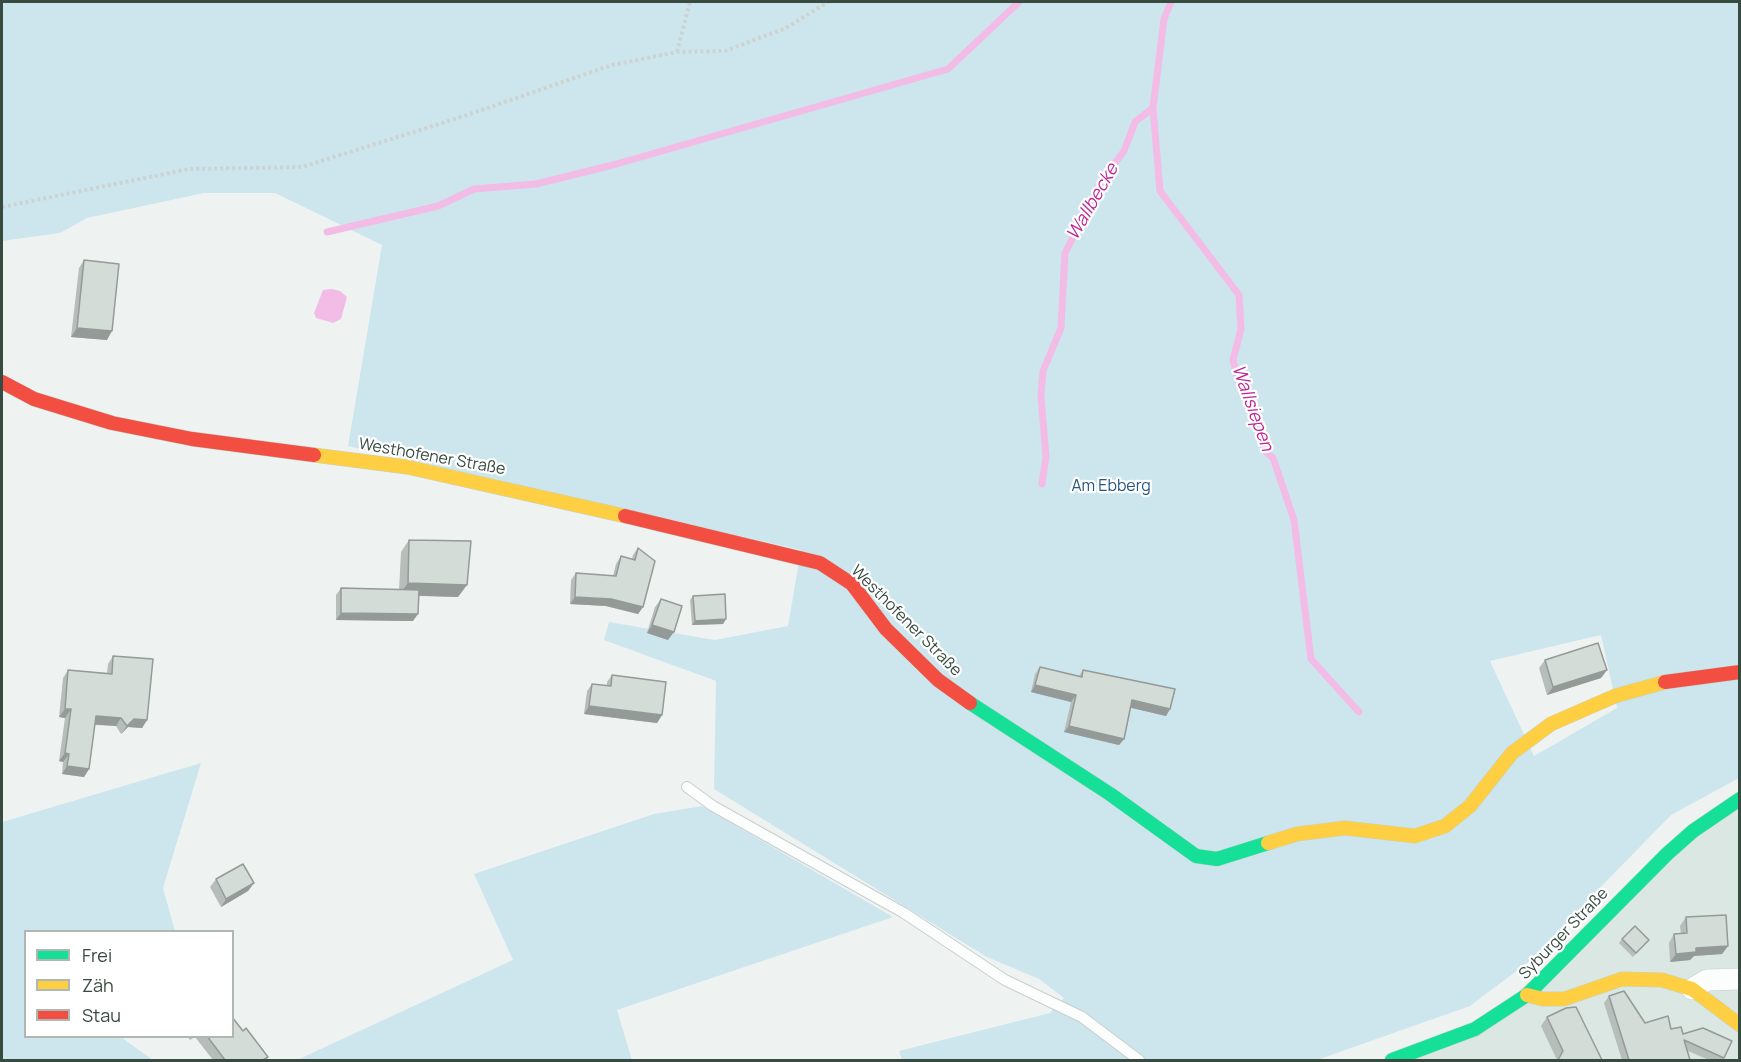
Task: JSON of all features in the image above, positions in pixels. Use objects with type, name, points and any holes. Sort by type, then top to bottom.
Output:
[{"type":"street","name":"Westhofener Straße","points":[[2,382],[34,399],[112,423],[192,439],[407,467],[515,489],[820,563],[852,585],[886,629],[938,680],[1010,730],[1110,794],[1196,856],[1217,859],[1297,834],[1345,828],[1415,836],[1445,826],[1470,806],[1512,753],[1551,724],[1615,696],[1669,681],[1740,672]]},
{"type":"street","name":"Syburger Straße","points":[[1392,1060],[1475,1029],[1527,995],[1667,854],[1693,831],[1740,799]]},
{"type":"street","points":[[1527,995],[1543,999],[1564,999],[1622,979],[1642,978],[1687,987],[1740,1025]]},
{"type":"street","points":[[1687,987],[1707,980],[1740,979]]},
{"type":"lane","points":[[687,787],[713,806],[904,913],[1005,980],[1082,1017],[1139,1060]]},
{"type":"path","points":[[677,52],[690,2]]},
{"type":"path","points":[[2,207],[189,169],[302,167],[458,118],[612,65],[677,52],[725,51],[786,28],[828,2]]},
{"type":"shaded area","points":[[323,290],[340,291],[347,297],[341,319],[333,323],[316,318],[314,313]]},
{"type":"shaded area","points":[[1739,799],[1739,1060],[1392,1060],[1475,1029]]},
{"type":"green space","name":"Am Ebberg","points":[[2,2],[1739,2],[1739,778],[1671,815],[1592,896],[1543,951],[1470,1006],[1317,1060],[902,1060],[899,1051],[1050,1013],[1064,998],[1039,979],[987,957],[714,789],[716,681],[604,640],[609,622],[715,640],[788,626],[801,550],[348,446],[382,245],[275,193],[204,193],[87,218],[60,233],[2,241]],"holes":[[[1601,635],[1617,708],[1534,756],[1490,661]]]},
{"type":"green space","points":[[201,763],[163,888],[175,930],[24,930],[24,1038],[122,1038],[153,1060],[2,1060],[2,822]]},
{"type":"green space","points":[[702,806],[893,917],[617,1010],[632,1060],[297,1060],[513,960],[474,874],[654,814]]},
{"type":"building","points":[[84,260],[119,264],[112,331],[77,328]]},
{"type":"building","points":[[409,540],[471,541],[467,585],[408,583]]},
{"type":"building","points":[[638,548],[655,561],[643,607],[611,599],[575,597],[576,573],[616,576],[621,556],[635,560]]},
{"type":"building","points":[[341,588],[419,590],[418,614],[341,613]]},
{"type":"building","points":[[725,594],[726,619],[695,621],[693,596]]},
{"type":"building","points":[[661,599],[682,606],[674,632],[652,625]]},
{"type":"building","points":[[1598,643],[1607,670],[1553,687],[1545,660]]},
{"type":"building","points":[[113,656],[153,659],[147,720],[134,719],[127,726],[121,718],[96,716],[89,769],[67,766],[69,754],[65,753],[71,709],[65,709],[68,670],[112,674]]},
{"type":"building","points":[[1040,667],[1082,677],[1083,670],[1175,689],[1170,709],[1132,700],[1124,739],[1069,726],[1076,695],[1035,685]]},
{"type":"building","points":[[612,675],[666,682],[662,715],[589,706],[592,684],[611,686]]},
{"type":"building","points":[[243,864],[254,883],[226,899],[216,879]]},
{"type":"building","points":[[1726,915],[1728,946],[1696,948],[1696,952],[1676,954],[1674,934],[1687,933],[1686,917]]},
{"type":"building","points":[[1635,926],[1649,940],[1636,953],[1622,939]]},
{"type":"building","points":[[1624,991],[1645,1023],[1668,1016],[1671,1029],[1681,1027],[1683,1034],[1703,1028],[1732,1041],[1724,1058],[1684,1040],[1690,1060],[1629,1060],[1609,996]]},
{"type":"building","points":[[1576,1007],[1602,1060],[1558,1060],[1563,1051],[1547,1017],[1566,1008]]},
{"type":"building","points":[[234,1020],[243,1031],[246,1028],[268,1057],[263,1060],[225,1060],[208,1038],[234,1038]]},
{"type":"waterway","points":[[327,232],[438,206],[474,189],[536,184],[613,165],[948,69],[1019,2]]},
{"type":"waterway","name":"Wallsiepen","points":[[1171,2],[1164,19],[1153,108],[1160,191],[1239,295],[1241,329],[1233,360],[1238,380],[1266,452],[1273,458],[1294,520],[1311,659],[1359,712]]},
{"type":"waterway","name":"Wallbecke","points":[[1042,484],[1046,457],[1041,396],[1043,371],[1061,328],[1065,253],[1101,182],[1124,151],[1135,122],[1153,108]]},
{"type":"traffic: fast","points":[[970,703],[1110,794],[1196,856],[1217,859],[1268,843]]},
{"type":"traffic: fast","points":[[1392,1060],[1475,1029],[1527,995],[1667,854],[1693,831],[1740,799]]},
{"type":"traffic: slow","points":[[314,455],[407,467],[625,516]]},
{"type":"traffic: slow","points":[[1268,843],[1297,834],[1345,828],[1415,836],[1445,826],[1470,806],[1512,753],[1551,724],[1615,696],[1665,682]]},
{"type":"traffic: slow","points":[[1527,995],[1543,999],[1564,999],[1622,979],[1662,980],[1692,989],[1740,1025]]},
{"type":"traffic: jam","points":[[2,382],[34,399],[112,423],[192,439],[314,455]]},
{"type":"traffic: jam","points":[[625,516],[820,563],[852,584],[886,629],[938,680],[970,703]]},
{"type":"traffic: jam","points":[[1665,682],[1740,672]]}]
